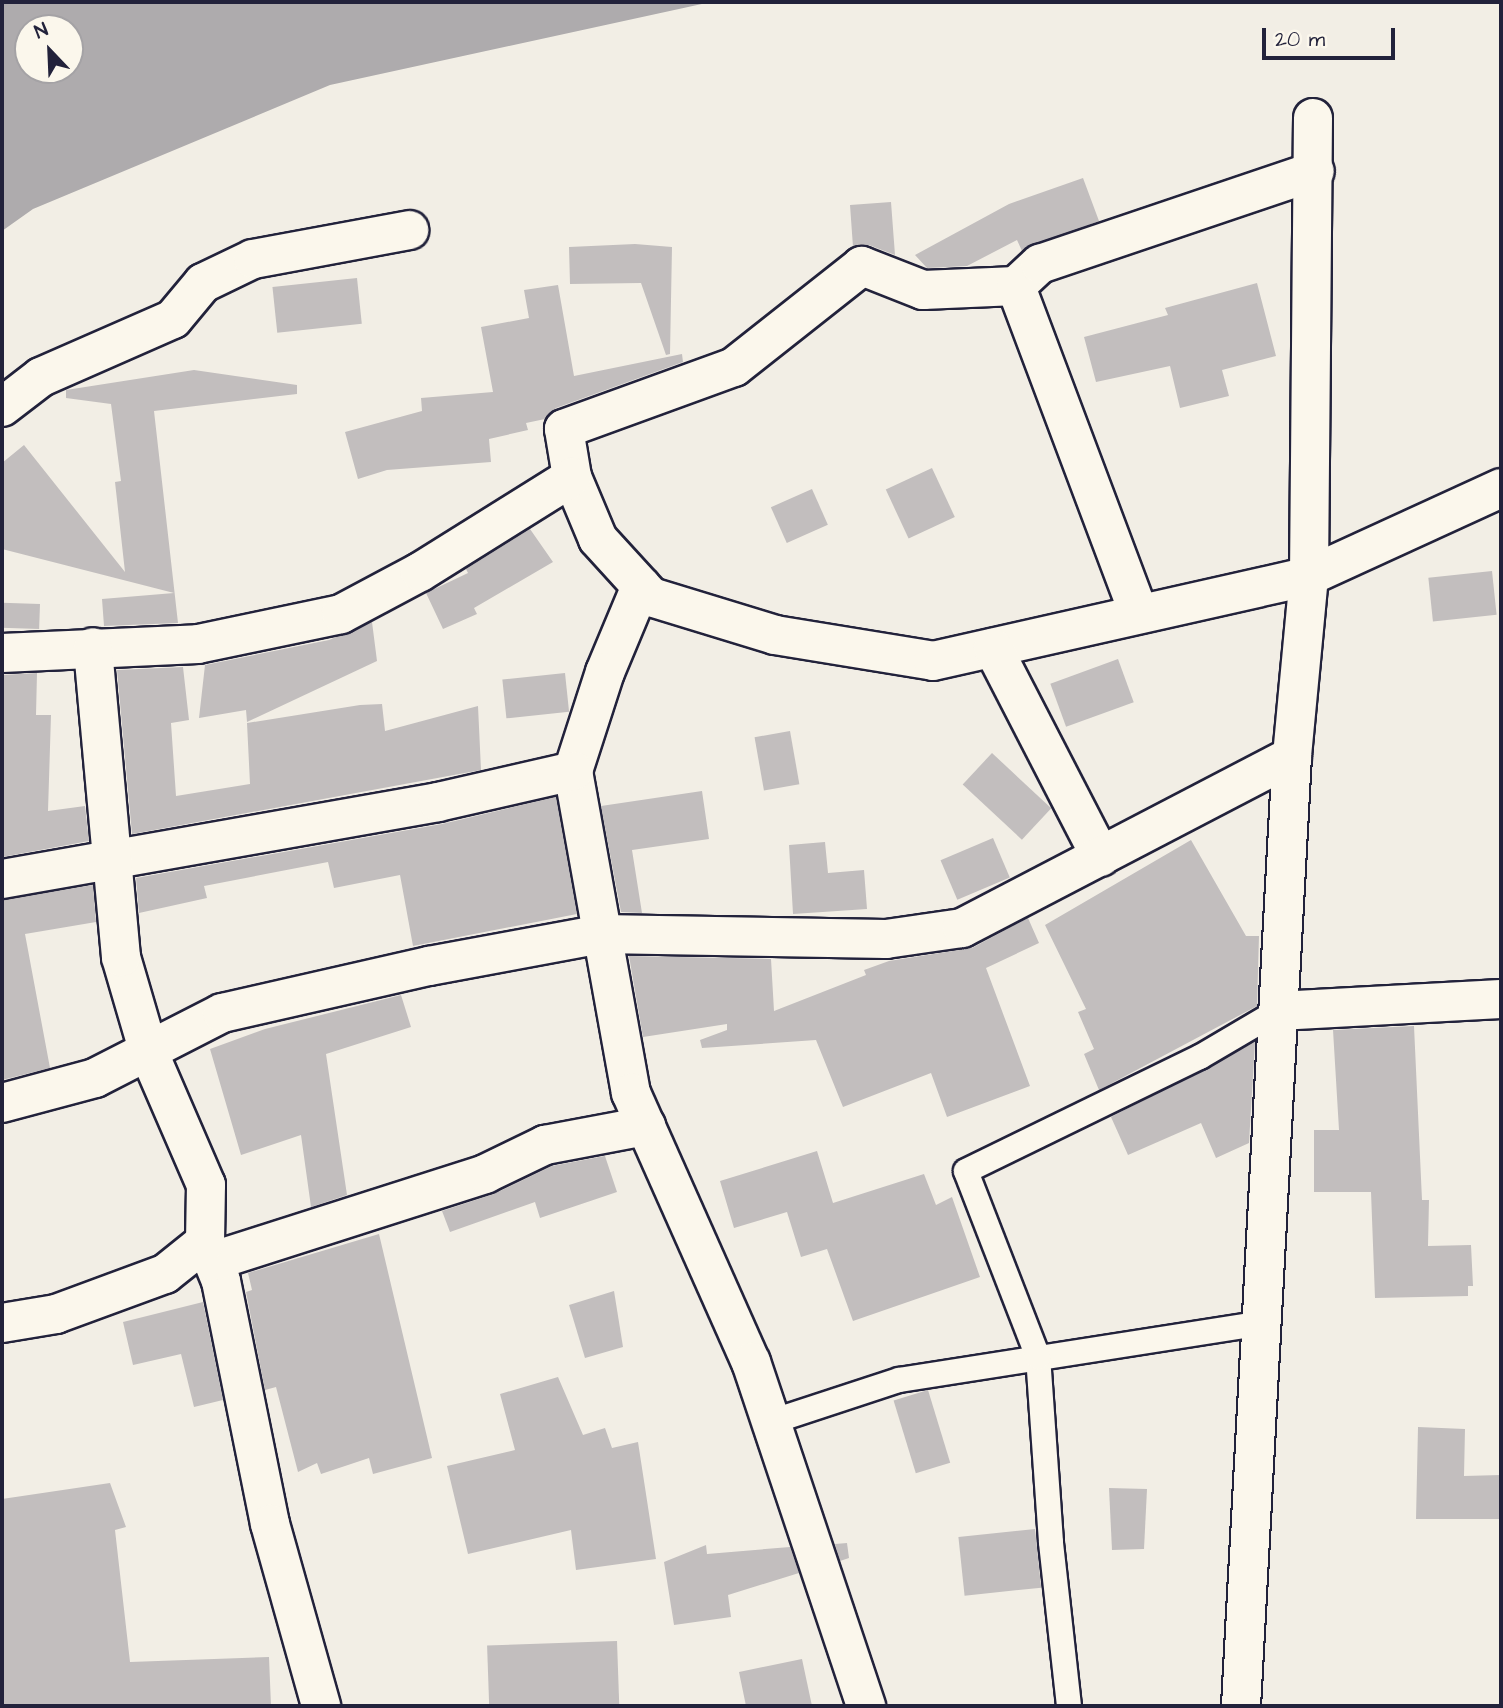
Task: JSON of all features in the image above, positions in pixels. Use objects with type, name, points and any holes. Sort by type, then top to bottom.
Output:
[{"type":"street","points":[[1241,1706],[1292,756],[1309,576],[1315,171],[1313,118]]},
{"type":"street","points":[[1315,171],[1040,264],[1016,286],[923,290],[862,266],[734,367],[564,429],[572,477],[598,539],[651,597],[775,635],[933,661],[1309,576],[1501,488]]},
{"type":"street","points":[[2,407],[41,377],[173,319],[203,284],[253,259],[409,230]]},
{"type":"street","points":[[1016,286],[1139,614]]},
{"type":"street","points":[[2,653],[198,644],[341,614],[420,572],[572,477]]},
{"type":"street","points":[[640,586],[605,672],[573,771],[631,1093],[751,1362],[866,1706]]},
{"type":"street","points":[[93,647],[121,957],[149,1054],[206,1185],[209,1251],[221,1281],[270,1524],[321,1706]]},
{"type":"street","points":[[993,648],[1101,857]]},
{"type":"street","points":[[2,1103],[95,1078],[149,1054],[222,1013],[429,965],[601,933],[886,939],[962,928],[1292,756]]},
{"type":"street","points":[[2,879],[438,802],[573,771]]},
{"type":"street","points":[[1278,1012],[1501,999]]},
{"type":"street","points":[[2,1323],[56,1314],[165,1274],[209,1251],[485,1174],[545,1144],[646,1126]]},
{"type":"lane","points":[[1069,1706],[1051,1542],[1038,1357],[966,1171],[1200,1057],[1278,1012]]},
{"type":"lane","points":[[771,1422],[899,1380],[1262,1323]]},
{"type":"shaded area","points":[[2,2],[711,2],[330,85],[33,209],[2,231]]},
{"type":"building","points":[[1083,178],[1099,221],[1022,251],[1017,240],[967,266],[927,268],[915,255],[1009,204]]},
{"type":"building","points":[[891,202],[895,255],[869,245],[853,247],[850,205]]},
{"type":"building","points":[[635,244],[672,247],[670,354],[666,355],[641,283],[570,284],[569,247]]},
{"type":"building","points":[[357,278],[362,324],[277,333],[272,287]]},
{"type":"building","points":[[1257,283],[1276,356],[1222,370],[1229,396],[1180,408],[1170,366],[1096,382],[1084,337],[1168,315],[1165,308]]},
{"type":"building","points":[[558,285],[574,376],[682,354],[683,362],[556,408],[545,419],[526,423],[528,430],[489,439],[491,462],[387,470],[358,479],[345,432],[422,411],[421,398],[493,392],[481,327],[529,318],[524,290]]},
{"type":"building","points":[[194,370],[297,385],[297,394],[154,411],[178,623],[104,626],[102,599],[174,593],[2,549],[2,463],[24,445],[125,572],[115,482],[121,481],[111,404],[66,398],[66,390]]},
{"type":"building","points":[[932,468],[955,517],[909,538],[886,490]]},
{"type":"building","points":[[812,489],[828,525],[787,543],[771,507]]},
{"type":"building","points":[[530,529],[553,562],[474,608],[477,614],[443,629],[426,593],[468,573],[466,569]]},
{"type":"building","points":[[1492,571],[1497,615],[1433,621],[1428,578]]},
{"type":"building","points":[[2,603],[40,604],[39,629],[2,628]]},
{"type":"building","points":[[372,622],[377,661],[247,722],[246,710],[199,718],[205,665],[329,640]]},
{"type":"building","points":[[1118,659],[1134,702],[1066,727],[1050,684]]},
{"type":"building","points":[[183,667],[189,720],[171,723],[176,796],[250,784],[247,723],[360,705],[382,704],[385,731],[478,706],[481,770],[132,834],[117,670]]},
{"type":"building","points":[[37,673],[36,715],[51,715],[48,811],[85,806],[89,841],[2,857],[2,675]]},
{"type":"building","points":[[565,673],[569,712],[506,718],[502,680]]},
{"type":"building","points":[[790,731],[799,784],[764,790],[755,737]]},
{"type":"building","points":[[992,753],[1051,808],[1022,840],[963,784]]},
{"type":"building","points":[[702,791],[709,839],[632,850],[642,913],[621,912],[601,806]]},
{"type":"building","points":[[556,797],[577,914],[413,946],[400,875],[334,888],[328,862],[204,886],[207,898],[139,913],[136,878],[442,824]]},
{"type":"building","points":[[993,838],[1010,878],[957,900],[941,860]]},
{"type":"building","points":[[1191,840],[1246,936],[1259,936],[1257,1006],[1099,1090],[1084,1054],[1094,1049],[1078,1012],[1086,1009],[1045,925]]},
{"type":"building","points":[[825,842],[828,873],[864,870],[867,909],[793,914],[789,845]]},
{"type":"building","points":[[93,885],[96,922],[25,934],[50,1068],[2,1080],[2,900]]},
{"type":"building","points":[[1028,918],[1039,943],[986,968],[1030,1086],[947,1117],[931,1073],[843,1107],[816,1040],[702,1048],[700,1040],[727,1030],[727,1024],[643,1037],[629,956],[771,959],[774,1011],[866,975],[864,970],[889,961],[972,948]]},
{"type":"building","points":[[401,995],[411,1027],[326,1054],[347,1195],[311,1207],[301,1135],[241,1155],[210,1049],[265,1029]]},
{"type":"building","points":[[1414,1026],[1422,1200],[1429,1200],[1428,1246],[1471,1245],[1473,1286],[1468,1286],[1468,1296],[1375,1298],[1371,1192],[1314,1192],[1314,1130],[1339,1130],[1333,1030]]},
{"type":"building","points":[[1255,1042],[1249,1143],[1216,1158],[1201,1123],[1128,1155],[1111,1117]]},
{"type":"building","points":[[817,1151],[833,1203],[924,1174],[936,1205],[952,1197],[980,1277],[853,1321],[827,1249],[801,1257],[787,1212],[734,1228],[720,1181]]},
{"type":"building","points":[[605,1156],[617,1192],[540,1218],[535,1202],[450,1232],[442,1211],[494,1194],[552,1166]]},
{"type":"building","points":[[379,1234],[432,1458],[373,1474],[369,1458],[321,1474],[317,1463],[298,1472],[276,1387],[265,1390],[246,1292],[252,1290],[248,1273]]},
{"type":"building","points":[[614,1291],[623,1347],[585,1358],[569,1305]]},
{"type":"building","points":[[203,1302],[223,1400],[194,1407],[181,1354],[133,1365],[123,1322]]},
{"type":"building","points":[[558,1377],[583,1435],[605,1428],[612,1448],[638,1442],[656,1559],[576,1570],[571,1530],[468,1554],[447,1466],[515,1450],[500,1394]]},
{"type":"building","points":[[928,1390],[950,1463],[916,1473],[894,1401]]},
{"type":"building","points":[[1418,1427],[1465,1429],[1464,1476],[1501,1475],[1501,1519],[1416,1519]]},
{"type":"building","points":[[110,1483],[126,1527],[115,1530],[130,1662],[269,1657],[271,1706],[2,1706],[2,1499]]},
{"type":"building","points":[[1109,1488],[1147,1489],[1144,1549],[1112,1550]]},
{"type":"building","points":[[1035,1529],[1041,1588],[965,1596],[958,1537]]},
{"type":"building","points":[[847,1543],[849,1558],[840,1561],[835,1544]]},
{"type":"building","points":[[706,1545],[707,1554],[790,1547],[799,1573],[728,1595],[731,1617],[674,1625],[664,1562]]},
{"type":"building","points":[[617,1641],[619,1706],[489,1706],[487,1646]]},
{"type":"building","points":[[802,1659],[812,1706],[746,1706],[739,1672]]}]
